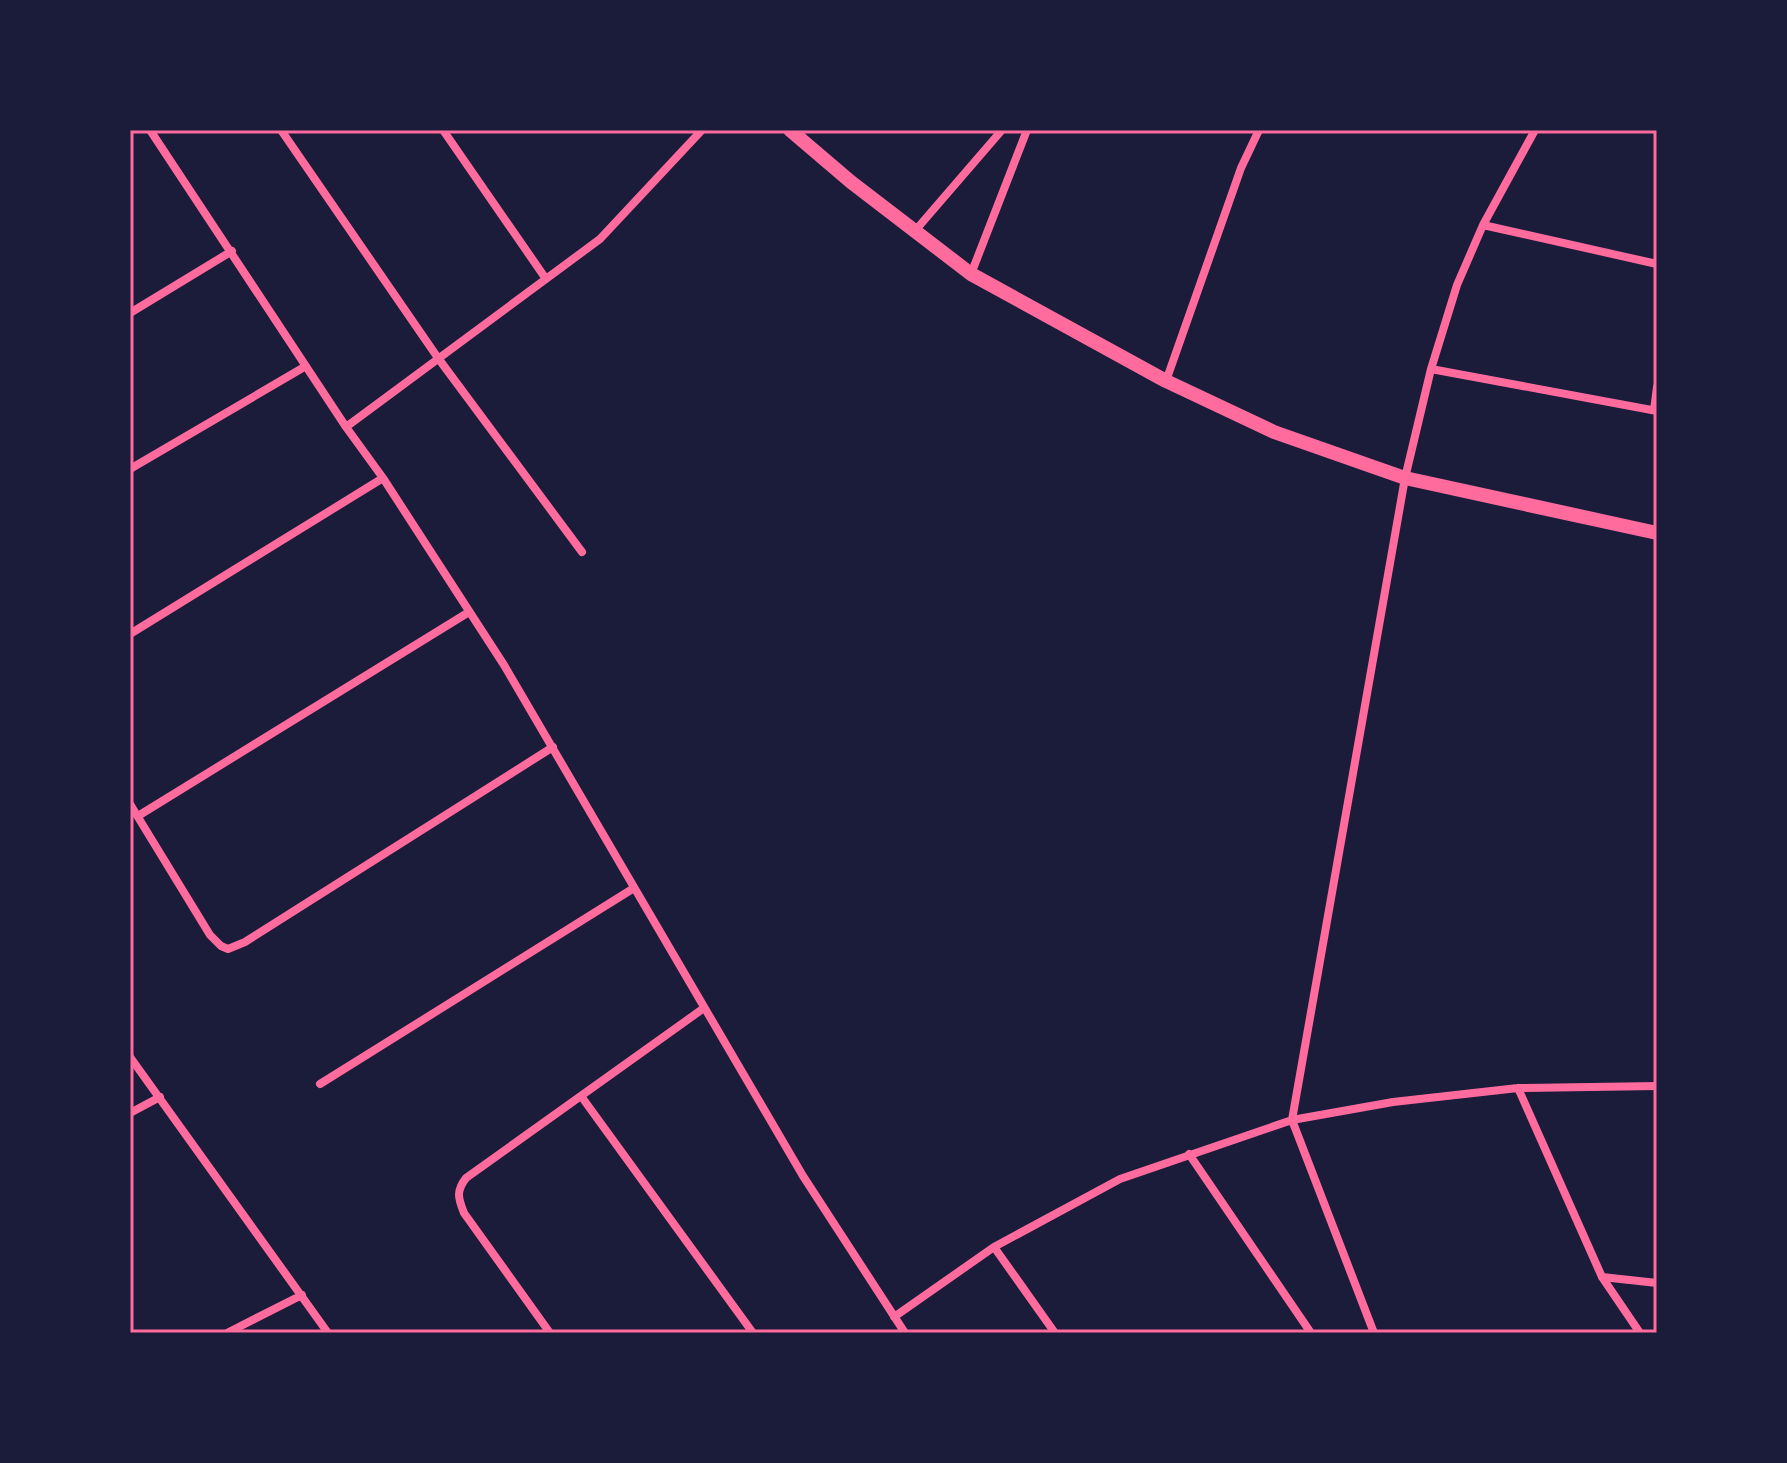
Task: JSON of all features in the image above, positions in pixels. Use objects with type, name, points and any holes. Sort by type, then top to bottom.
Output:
[{"type":"street","points":[[150,130],[469,612],[553,747],[803,1176],[905,1333]]},
{"type":"street","points":[[281,130],[438,358],[582,552]]},
{"type":"street","points":[[443,130],[546,279]]},
{"type":"street","points":[[346,427],[600,239],[702,130]]},
{"type":"street","points":[[790,130],[851,182],[971,274],[1166,381],[1274,432],[1405,478],[1657,533]]},
{"type":"street","points":[[914,232],[1002,130]]},
{"type":"street","points":[[971,274],[1027,130]]},
{"type":"street","points":[[1166,381],[1241,168],[1259,130]]},
{"type":"street","points":[[1374,1333],[1292,1120],[1405,478],[1431,369],[1457,285],[1483,225],[1535,130]]},
{"type":"street","points":[[1483,225],[1657,264]]},
{"type":"street","points":[[130,313],[232,251]]},
{"type":"street","points":[[130,469],[306,366]]},
{"type":"street","points":[[1431,369],[1656,410],[1657,387]]},
{"type":"street","points":[[130,634],[383,478]]},
{"type":"street","points":[[138,816],[469,612]]},
{"type":"street","points":[[130,804],[210,935],[228,949],[245,942],[553,747]]},
{"type":"street","points":[[320,1084],[634,888]]},
{"type":"street","points":[[550,1333],[464,1213],[457,1197],[460,1186],[466,1178],[704,1008]]},
{"type":"street","points":[[130,1057],[328,1333]]},
{"type":"street","points":[[894,1317],[994,1247],[1120,1179],[1292,1120],[1393,1102],[1518,1088],[1657,1086]]},
{"type":"street","points":[[1518,1088],[1602,1277],[1640,1333]]},
{"type":"street","points":[[581,1096],[753,1333]]},
{"type":"street","points":[[130,1113],[160,1097]]},
{"type":"street","points":[[1189,1154],[1311,1333]]},
{"type":"street","points":[[994,1247],[1055,1333]]},
{"type":"street","points":[[1602,1277],[1657,1283]]},
{"type":"street","points":[[227,1333],[302,1295]]}]
